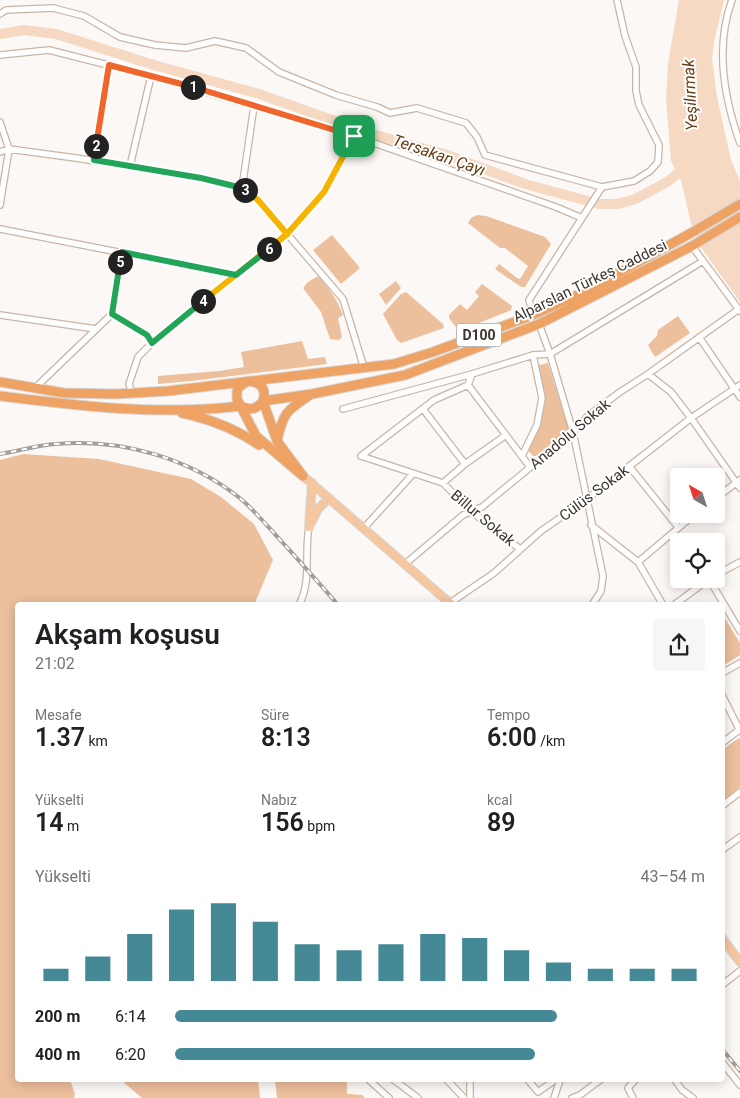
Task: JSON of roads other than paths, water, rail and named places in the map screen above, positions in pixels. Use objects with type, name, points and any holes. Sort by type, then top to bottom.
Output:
[{"type":"highway","name":"Alparslan Türkeş Caddesi","points":[[248,381],[394,364],[433,352],[533,315],[586,291],[740,204]]},
{"type":"highway","name":"D100","points":[[694,245],[740,217]]},
{"type":"highway","name":"Alparslan Türkeş Caddesi","points":[[263,401],[312,394],[405,375],[539,324],[694,245]]},
{"type":"highway","name":"D100","points":[[0,382],[64,393],[132,393],[168,391],[248,381]]},
{"type":"highway","points":[[255,381],[262,387],[263,401],[277,441],[303,476],[256,436],[237,399],[237,390],[242,383],[255,381]]},
{"type":"highway","points":[[277,441],[282,419],[292,407],[312,394]]},
{"type":"highway","name":"D100","points":[[0,396],[76,406],[170,410],[241,406],[252,409],[256,408],[263,401]]},
{"type":"highway","points":[[170,410],[208,419],[248,437],[303,476]]},
{"type":"main road","points":[[303,476],[449,602]]},
{"type":"main road","points":[[309,527],[312,484]]},
{"type":"main road","points":[[309,527],[318,509],[329,498]]},
{"type":"main road","points":[[725,941],[740,962]]},
{"type":"street","points":[[0,14],[6,10],[53,8],[84,16],[120,37],[155,45],[186,48],[215,41],[246,48],[279,72],[336,95],[377,107],[390,113],[417,108],[466,122],[478,137],[485,155],[602,188],[634,181],[650,171],[658,162],[659,145],[639,104],[636,91],[636,67],[624,36],[617,0]]},
{"type":"street","points":[[732,0],[722,53],[725,84],[740,143]]},
{"type":"street","points":[[0,55],[49,50],[151,76],[354,136],[556,207],[582,218]]},
{"type":"street","points":[[94,160],[109,65]]},
{"type":"street","points":[[130,166],[151,76]]},
{"type":"street","points":[[242,188],[254,106]]},
{"type":"street","points":[[0,122],[9,149],[0,205]]},
{"type":"street","points":[[132,393],[129,384],[138,358],[152,343],[287,234],[324,192],[354,136]]},
{"type":"street","points":[[0,152],[9,149],[94,160],[201,178],[242,188],[258,200],[343,299],[364,368]]},
{"type":"street","points":[[533,315],[529,300],[602,188]]},
{"type":"street","points":[[0,229],[236,275]]},
{"type":"street","points":[[694,245],[703,261],[739,310]]},
{"type":"street","points":[[35,388],[112,314],[122,252]]},
{"type":"street","points":[[343,409],[533,356],[550,354],[703,261]]},
{"type":"street","name":"Anadolu Sokak","points":[[405,564],[463,516],[482,507],[573,432],[588,416],[699,336],[739,310]]},
{"type":"street","points":[[112,314],[147,335],[152,343]]},
{"type":"street","points":[[0,315],[96,329]]},
{"type":"street","points":[[539,324],[573,432],[602,576],[601,591],[594,602]]},
{"type":"street","points":[[699,336],[737,387],[740,397]]},
{"type":"street","points":[[522,456],[537,425],[542,398],[533,356]]},
{"type":"street","points":[[465,464],[423,409],[434,400],[468,385],[472,374]]},
{"type":"street","points":[[648,374],[671,392],[692,418],[738,481],[740,488]]},
{"type":"street","points":[[468,385],[530,467]]},
{"type":"street","name":"Cülüs Sokak","points":[[454,602],[494,573],[541,531],[586,500],[692,418],[737,387]]},
{"type":"street","name":"Billur Sokak","points":[[423,409],[360,456],[412,475],[443,483],[472,512],[520,549]]},
{"type":"street","points":[[443,483],[465,464],[506,435]]},
{"type":"street","points":[[630,466],[678,526]]},
{"type":"street","points":[[364,528],[412,475]]},
{"type":"street","points":[[725,491],[738,481]]},
{"type":"street","points":[[638,562],[682,523]]},
{"type":"street","points":[[591,525],[638,562],[661,602]]},
{"type":"street","points":[[301,602],[308,576],[306,538],[309,527]]},
{"type":"street","points":[[725,570],[740,562]]},
{"type":"street","points":[[678,602],[697,588]]},
{"type":"street","points":[[714,588],[723,602]]},
{"type":"street","points":[[725,606],[740,631]]},
{"type":"street","points":[[725,671],[740,662]]},
{"type":"street","points":[[725,701],[740,731],[725,741]]},
{"type":"street","points":[[725,804],[740,792]]},
{"type":"street","points":[[725,848],[739,840]]},
{"type":"street","points":[[725,983],[740,971]]},
{"type":"street","points":[[725,1066],[740,1085]]},
{"type":"street","points":[[371,1082],[389,1098]]},
{"type":"street","points":[[397,1082],[418,1098]]},
{"type":"street","points":[[450,1082],[464,1098]]},
{"type":"street","points":[[470,1082],[470,1098]]},
{"type":"street","points":[[530,1082],[538,1092],[553,1082]]},
{"type":"street","points":[[554,1098],[559,1082]]},
{"type":"street","points":[[572,1098],[580,1096],[598,1082]]},
{"type":"street","points":[[633,1082],[628,1088],[633,1098]]},
{"type":"street","points":[[676,1082],[682,1090],[693,1098]]},
{"type":"water","name":"Yeşilırmak","points":[[679,0],[724,0],[712,59],[717,97],[731,160],[740,181],[740,302],[702,249],[691,223],[681,181],[671,161],[666,100],[668,63]]},
{"type":"waterway","name":"Tersakan Çayı","points":[[0,34],[24,30],[56,34],[154,65],[259,94],[369,133],[447,155],[525,184],[599,204],[618,204],[635,199],[667,182],[686,167]]},
{"type":"railway","points":[[0,454],[49,445],[105,444],[153,454],[200,472],[241,499],[252,509],[335,602]]},
{"type":"railway","points":[[725,1053],[740,1071]]}]
